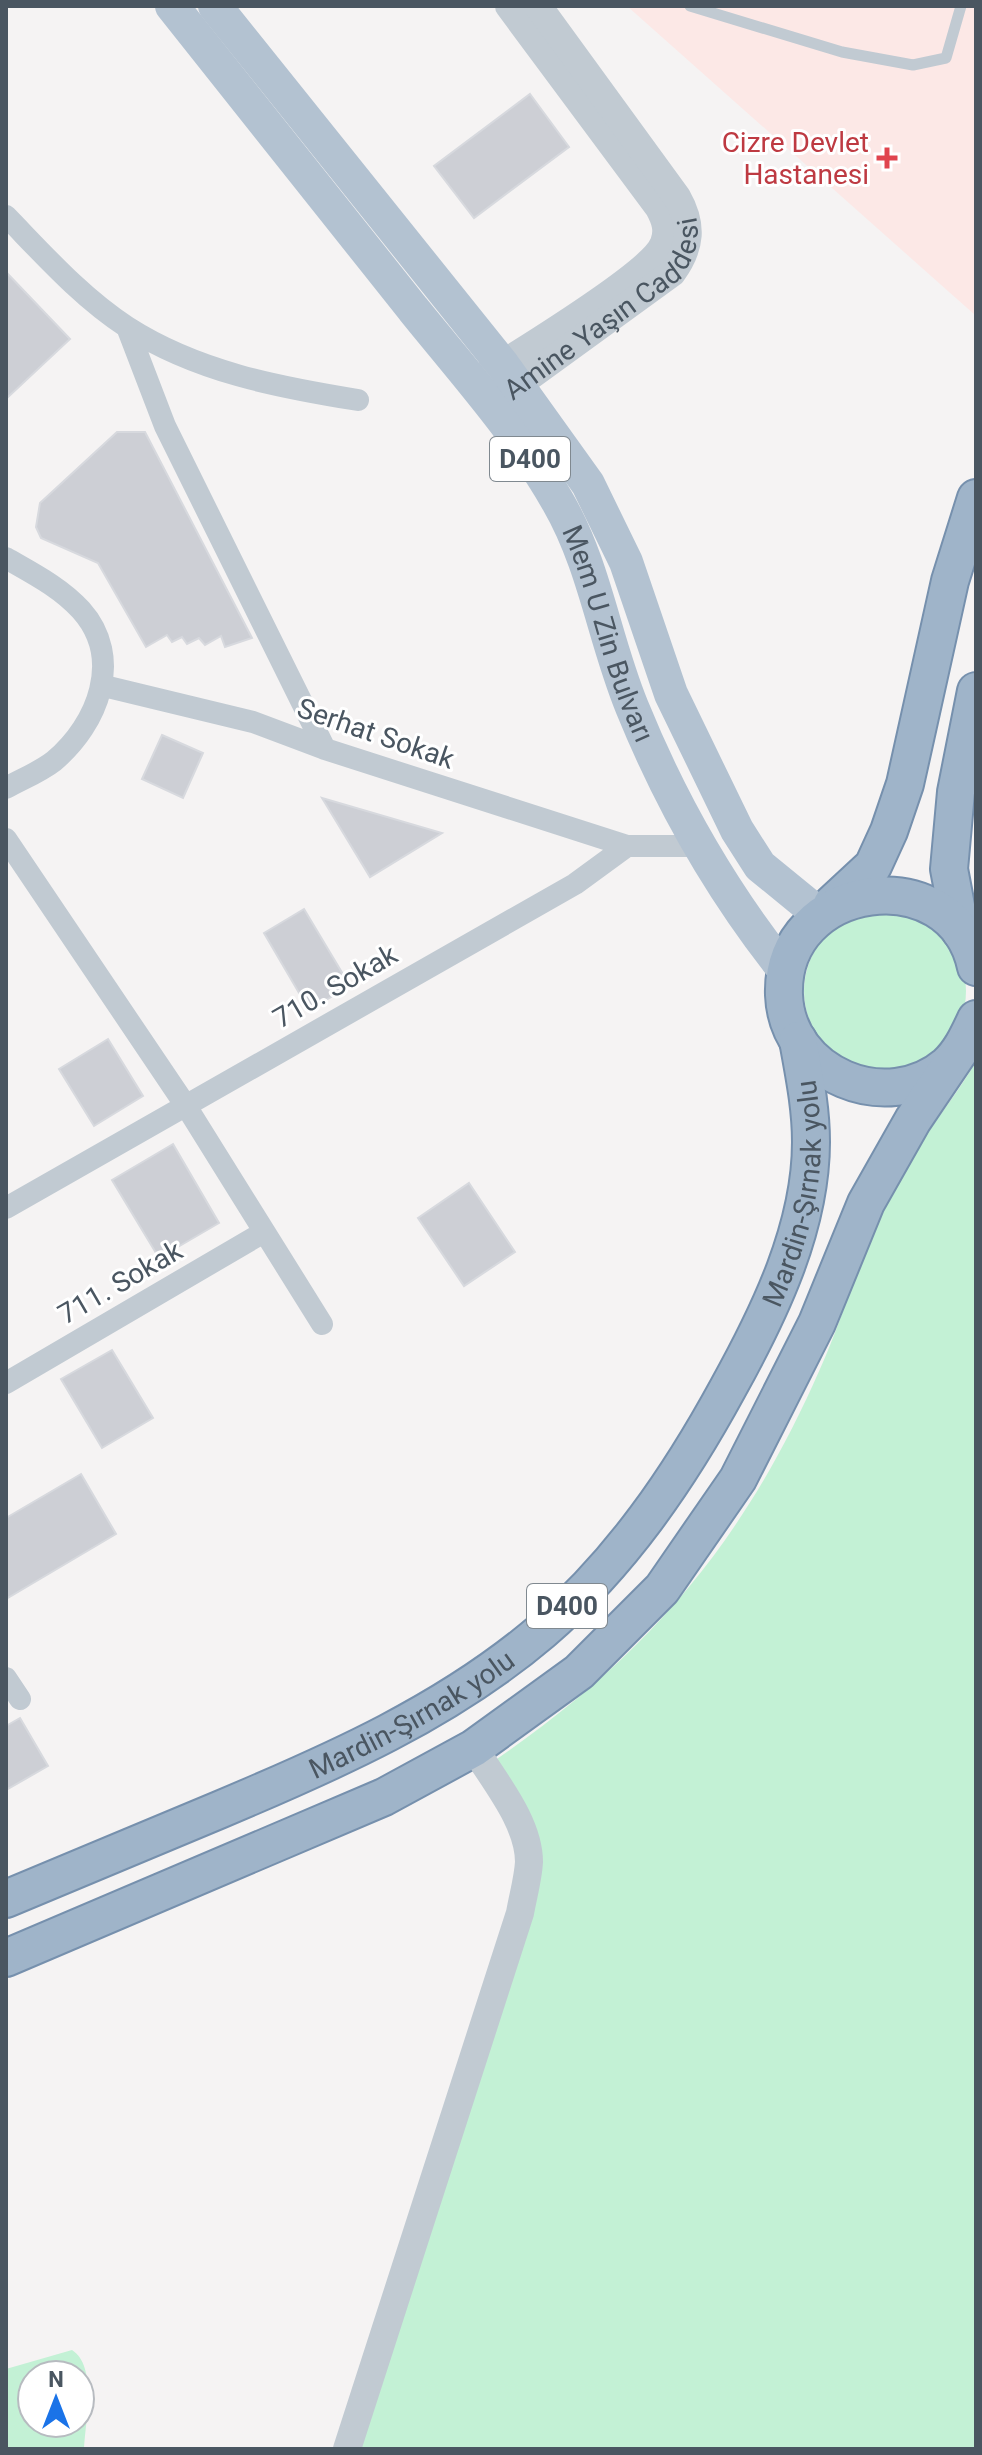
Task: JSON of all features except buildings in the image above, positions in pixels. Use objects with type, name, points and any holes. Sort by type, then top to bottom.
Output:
[{"type":"highway","points":[[970,1032],[947,1064],[926,1078],[903,1086],[879,1088],[855,1085],[832,1075],[813,1059],[798,1040],[788,1019],[784,996],[786,972],[793,951],[820,915],[873,866],[889,831],[905,784],[950,581],[976,498]]},
{"type":"highway","points":[[972,953],[949,869],[956,792],[976,691]]},
{"type":"highway","points":[[820,915],[848,900],[878,894],[910,897],[938,911],[972,953]]},
{"type":"highway","points":[[6,1958],[384,1797],[474,1748],[532,1709],[588,1663],[662,1589],[738,1479],[782,1396],[879,1178],[970,1032]]},
{"type":"highway","name":"Mardin-Şırnak yolu","points":[[6,1899],[362,1748],[501,1664],[544,1629],[612,1559],[668,1491],[701,1438],[769,1307],[797,1231],[811,1144],[809,1106],[798,1040]]},
{"type":"main road","name":"Mem U Zin Bulvarı","points":[[172,6],[482,395],[558,501],[577,538],[631,705],[698,846],[745,921],[786,972]]},
{"type":"main road","name":"Mem U Zin Bulvarı","points":[[215,6],[509,374],[581,473],[611,526],[671,694],[737,830],[760,866],[820,915]]},
{"type":"street","name":"Amine Yaşın Caddesi","points":[[482,395],[636,273],[661,249],[666,234],[659,208],[509,6]]},
{"type":"street","name":"Amine Yaşın Caddesi","points":[[509,374],[672,273],[685,252],[689,235],[684,210],[677,197],[538,6]]},
{"type":"street","points":[[6,216],[54,266],[127,327],[187,359],[228,374],[358,400]]},
{"type":"street","points":[[127,327],[165,426],[325,749]]},
{"type":"street","points":[[6,558],[47,582],[83,613],[99,641],[104,686],[90,717],[57,758],[6,788]]},
{"type":"street","name":"Serhat Sokak","points":[[104,686],[253,722],[325,749],[627,846]]},
{"type":"street","points":[[6,839],[186,1106],[322,1324]]},
{"type":"street","points":[[627,846],[698,846]]},
{"type":"street","name":"710. Sokak","points":[[6,1208],[575,884],[627,846]]},
{"type":"street","name":"711. Sokak","points":[[6,1383],[264,1232]]},
{"type":"street","points":[[6,1678],[20,1699]]},
{"type":"street","points":[[347,2449],[520,1913],[529,1862],[525,1841],[520,1825],[474,1748]]},
{"type":"lane","points":[[690,6],[842,52],[913,65],[946,58],[961,6]]},
{"type":"shaded area","name":"Cizre Devlet Hastanesi","points":[[627,6],[976,6],[975,315]]},
{"type":"green space","points":[[885,910],[916,917],[942,934],[959,960],[966,991],[959,1022],[942,1048],[916,1065],[885,1072],[854,1065],[828,1048],[811,1022],[804,991],[811,960],[828,934],[854,917]]},
{"type":"green space","points":[[976,1062],[976,2449],[347,2449],[529,1862],[485,1767],[594,1684],[641,1640],[683,1594],[722,1544],[758,1490],[790,1432],[830,1345],[888,1196]]},
{"type":"green space","points":[[72,2350],[80,2359],[41,2359]]},
{"type":"green space","points":[[16,2366],[16,2439],[85,2439],[84,2449],[6,2449],[6,2369]]},
{"type":"place","name":"Cizre Devlet Hastanesi","points":[[887,158]]}]
